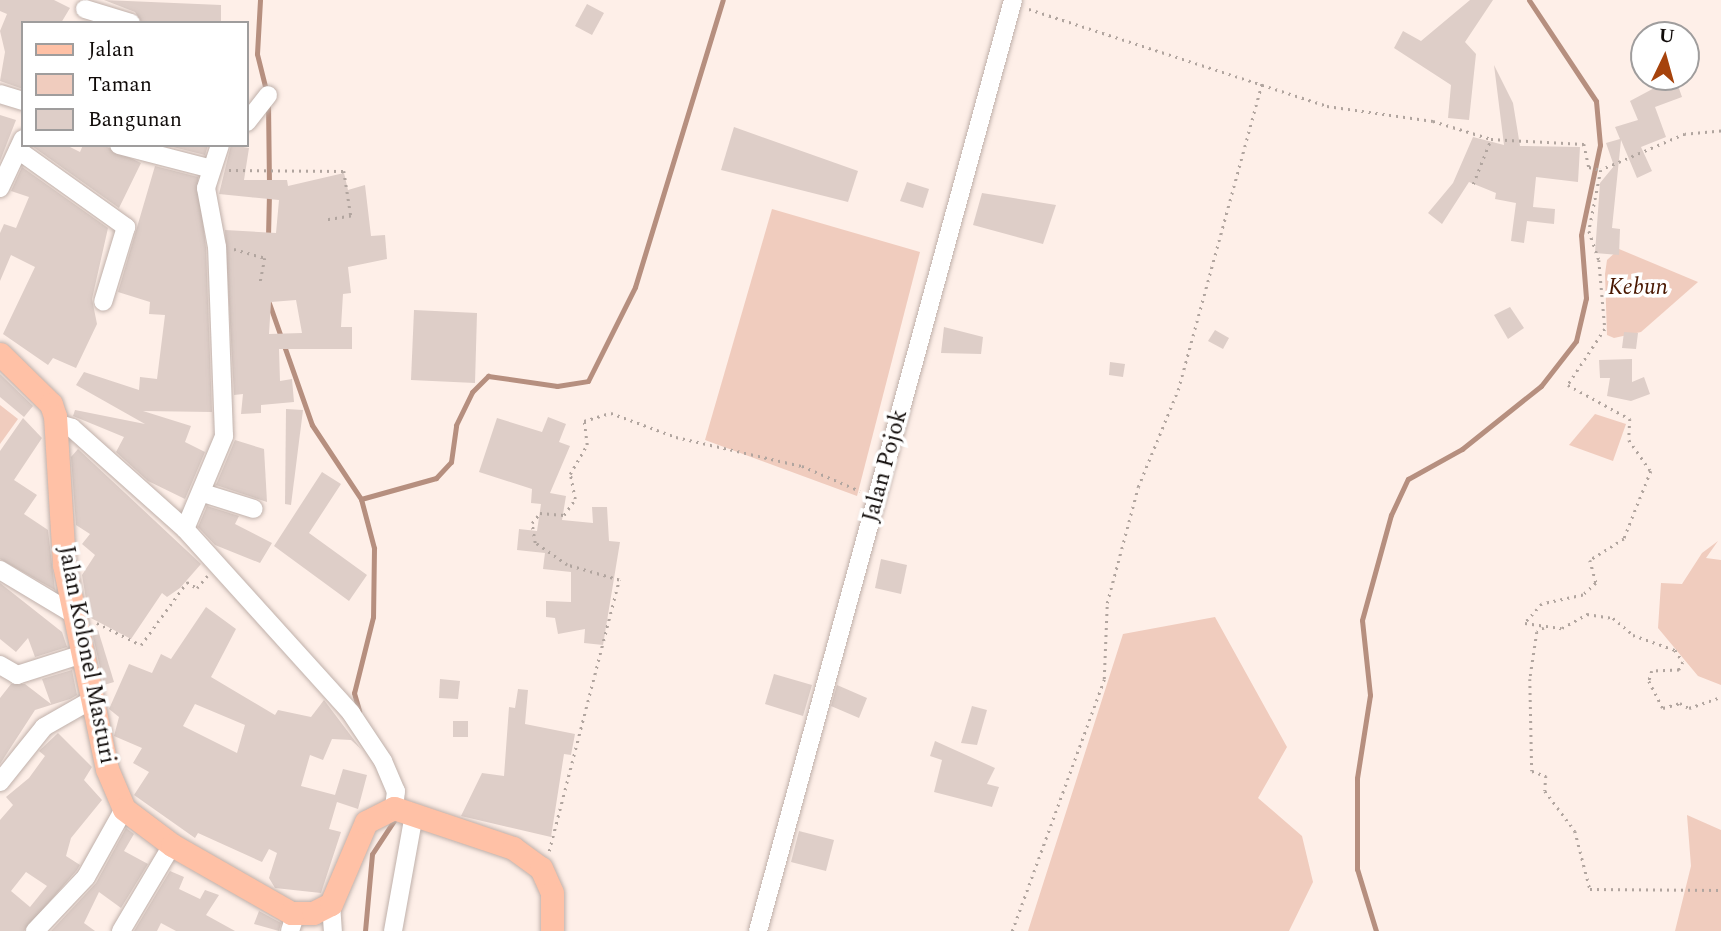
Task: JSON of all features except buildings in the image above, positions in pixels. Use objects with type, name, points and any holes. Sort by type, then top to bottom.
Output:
[{"type":"main road","name":"Jalan Kolonel Masturi","points":[[0,354],[51,404],[56,423],[64,565],[107,769],[124,808],[173,845],[293,922],[331,904]]},
{"type":"main road","points":[[331,904],[366,822],[404,811],[513,848],[541,868],[552,893],[552,931]]},
{"type":"street","name":"Jalan Pojok","points":[[758,931],[875,505],[1007,1]]},
{"type":"street","points":[[84,11],[123,21]]},
{"type":"street","points":[[0,94],[21,99]]},
{"type":"street","points":[[248,121],[268,95]]},
{"type":"street","points":[[0,188],[20,144]]},
{"type":"street","points":[[24,147],[125,227],[103,302]]},
{"type":"street","points":[[127,147],[208,168]]},
{"type":"street","points":[[185,529],[217,466],[226,416],[217,247],[208,168],[219,147]]},
{"type":"street","points":[[56,423],[72,428],[185,529],[224,579],[351,713],[383,761],[404,811],[393,931]]},
{"type":"street","points":[[203,493],[254,509]]},
{"type":"street","points":[[0,570],[75,615]]},
{"type":"street","points":[[0,665],[17,675],[83,654]]},
{"type":"street","points":[[0,782],[44,727],[93,699]]},
{"type":"street","points":[[35,931],[86,877],[124,808]]},
{"type":"street","points":[[121,931],[173,845]]},
{"type":"street","points":[[331,904],[333,931]]},
{"type":"path","points":[[1007,1],[1262,82],[1326,106],[1433,121],[1491,139],[1584,144],[1589,167],[1601,170],[1685,134],[1721,131]]},
{"type":"path","points":[[1012,931],[1104,679],[1107,603],[1138,487],[1178,390],[1262,82]]},
{"type":"path","points":[[1473,184],[1491,139]]},
{"type":"path","points":[[208,168],[276,174],[344,171],[351,216],[327,220]]},
{"type":"path","points":[[1601,170],[1589,231],[1599,260],[1605,329],[1567,385],[1630,419],[1629,440],[1651,471],[1624,539],[1590,560],[1596,583],[1583,595],[1528,614],[1525,623],[1545,627],[1574,625],[1587,614],[1613,618],[1633,635],[1675,650],[1683,662],[1679,670],[1652,671],[1648,681],[1663,708],[1680,703],[1689,708],[1721,697]]},
{"type":"path","points":[[217,247],[260,253],[260,284]]},
{"type":"path","points":[[541,868],[542,857],[556,845],[619,580],[567,565],[536,543],[532,523],[540,513],[564,515],[575,499],[570,474],[587,445],[584,421],[611,412],[676,437],[802,466],[851,484],[875,505]]},
{"type":"path","points":[[75,615],[141,645],[187,583],[197,589],[208,576],[224,579]]},
{"type":"path","points":[[1545,627],[1537,632],[1530,679],[1532,771],[1546,776],[1545,791],[1574,831],[1590,889],[1721,890]]},
{"type":"green space","points":[[772,209],[920,252],[857,496],[705,440]]},
{"type":"green space","name":"Kebun","points":[[1619,249],[1698,282],[1641,332],[1614,338],[1607,335],[1605,274],[1607,260]]},
{"type":"green space","points":[[0,405],[18,419],[0,444]]},
{"type":"green space","points":[[1595,414],[1626,424],[1613,461],[1569,445]]},
{"type":"green space","points":[[1718,541],[1706,558],[1721,560],[1721,685],[1698,676],[1658,628],[1661,583],[1682,584],[1702,553]]},
{"type":"green space","points":[[1215,617],[1287,747],[1258,798],[1302,836],[1313,882],[1289,931],[1028,931],[1123,634]]},
{"type":"green space","points":[[1687,815],[1721,830],[1721,931],[1675,931],[1691,866]]},
{"type":"waterway","points":[[260,0],[257,54],[267,94]]},
{"type":"waterway","points":[[361,499],[436,478],[451,462],[456,425],[472,392],[488,376],[557,386],[588,381],[635,287],[723,0]]},
{"type":"waterway","points":[[1376,931],[1357,869],[1357,778],[1370,695],[1362,620],[1391,515],[1408,479],[1462,449],[1541,386],[1576,341],[1586,298],[1581,235],[1600,145],[1596,101],[1529,0]]},
{"type":"waterway","points":[[268,103],[269,184]]},
{"type":"waterway","points":[[268,237],[269,194]]},
{"type":"waterway","points":[[269,303],[312,425],[361,499],[374,548],[373,617],[354,693],[359,711]]},
{"type":"waterway","points":[[365,931],[372,854],[397,816]]}]
